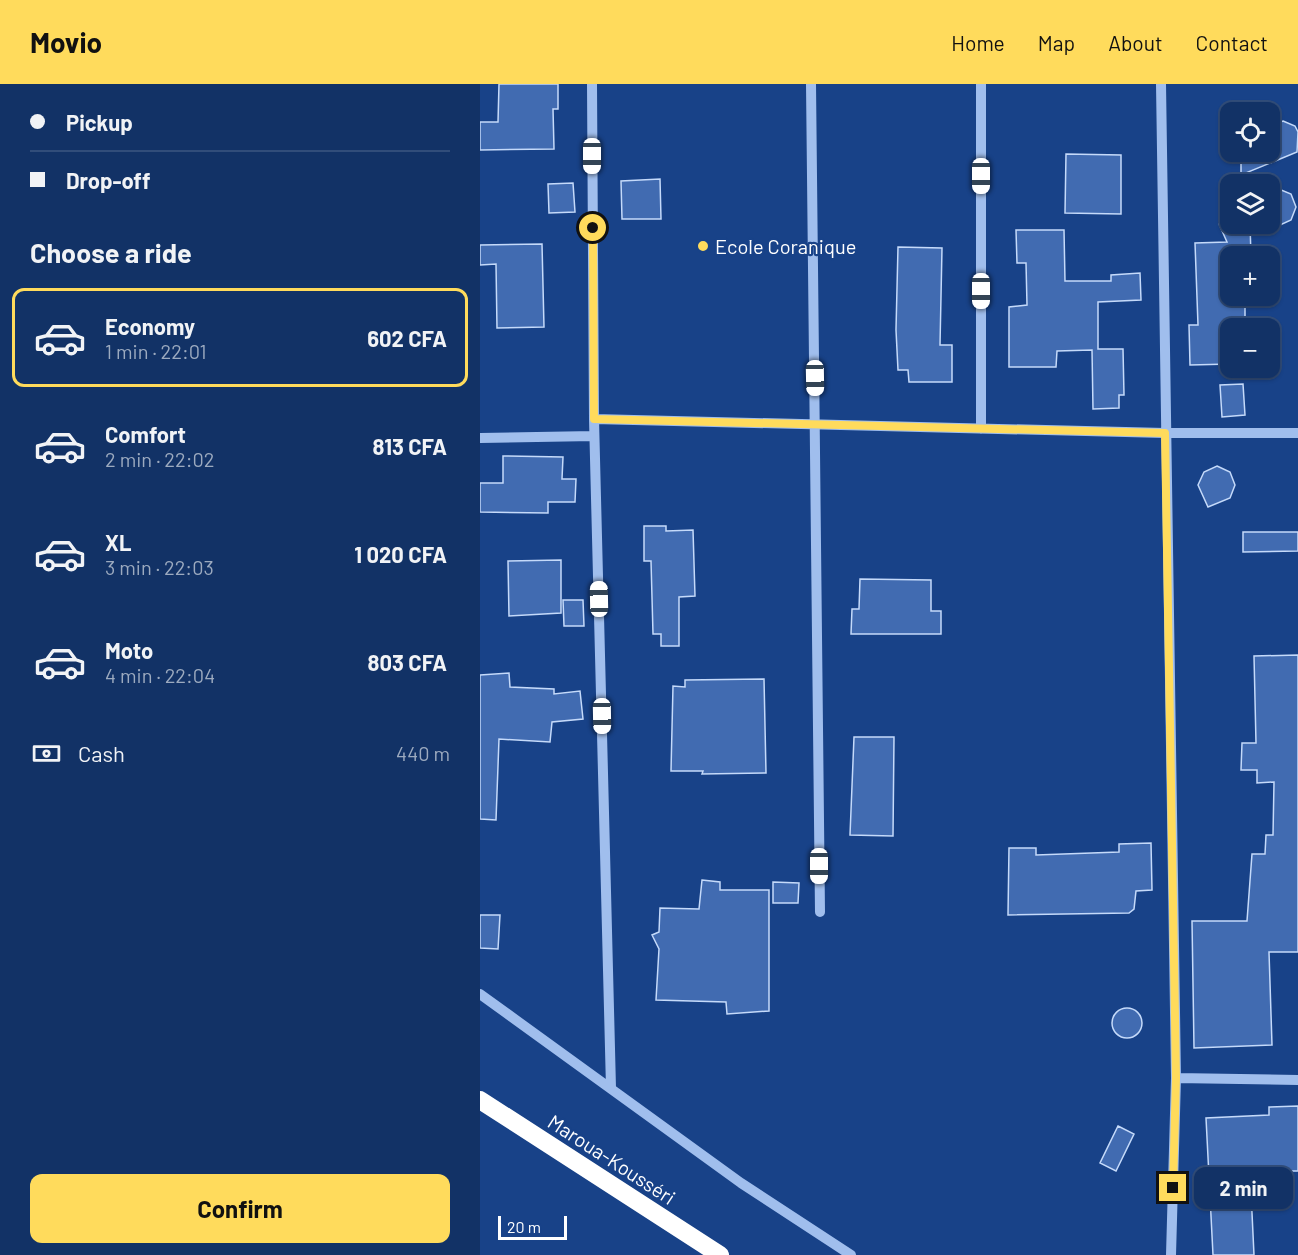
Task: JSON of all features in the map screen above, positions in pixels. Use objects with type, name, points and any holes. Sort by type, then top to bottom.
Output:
[{"type":"highway","name":"Maroua-Kousséri","points":[[480,1100],[720,1255]]},
{"type":"street","points":[[592,84],[594,436],[611,1088]]},
{"type":"street","points":[[811,84],[820,912]]},
{"type":"street","points":[[981,84],[981,429]]},
{"type":"street","points":[[1161,84],[1176,1078],[1172,1255]]},
{"type":"street","points":[[594,419],[1165,433],[1298,433]]},
{"type":"street","points":[[480,438],[594,436]]},
{"type":"street","points":[[480,994],[741,1183],[851,1255]]},
{"type":"street","points":[[1176,1078],[1298,1080]]},
{"type":"building","points":[[499,84],[558,84],[558,109],[553,109],[554,149],[480,150],[480,122],[498,122]]},
{"type":"building","points":[[1283,121],[1295,126],[1298,132],[1297,152],[1280,159],[1280,122]]},
{"type":"building","points":[[1066,154],[1121,155],[1121,214],[1065,213]]},
{"type":"building","points":[[1241,162],[1273,162],[1243,174],[1241,174]]},
{"type":"building","points":[[660,179],[661,219],[622,219],[621,181]]},
{"type":"building","points":[[573,183],[575,212],[549,213],[548,184]]},
{"type":"building","points":[[1280,190],[1291,194],[1296,207],[1291,220],[1280,225]]},
{"type":"building","points":[[1016,230],[1064,230],[1065,281],[1111,281],[1111,275],[1140,273],[1141,300],[1098,302],[1098,349],[1123,349],[1124,395],[1119,395],[1119,408],[1093,409],[1092,350],[1057,351],[1056,367],[1009,367],[1009,307],[1027,305],[1026,263],[1017,263]]},
{"type":"building","points":[[1223,234],[1250,234],[1251,246],[1220,246],[1220,306],[1245,306],[1245,318],[1220,318],[1220,364],[1190,365],[1189,325],[1198,325],[1195,243],[1227,242]]},
{"type":"building","points":[[542,244],[544,327],[497,328],[496,264],[480,265],[480,245]]},
{"type":"building","points":[[898,247],[942,248],[940,345],[952,345],[952,382],[909,382],[908,370],[898,370],[896,330]]},
{"type":"building","points":[[1243,384],[1245,415],[1222,417],[1220,385]]},
{"type":"building","points":[[503,456],[563,457],[562,479],[576,479],[575,502],[548,502],[548,513],[480,512],[480,483],[503,483]]},
{"type":"building","points":[[1217,466],[1230,472],[1235,485],[1230,498],[1208,507],[1198,485],[1204,472]]},
{"type":"building","points":[[644,526],[666,526],[666,531],[693,530],[695,596],[679,597],[679,646],[661,646],[661,634],[653,634],[651,561],[644,561]]},
{"type":"building","points":[[1243,532],[1298,532],[1298,551],[1243,552]]},
{"type":"building","points":[[561,560],[561,613],[509,616],[508,561]]},
{"type":"building","points":[[860,579],[931,580],[931,611],[941,611],[941,634],[851,634],[852,609],[859,609]]},
{"type":"building","points":[[563,600],[583,600],[584,626],[564,626]]},
{"type":"building","points":[[1298,655],[1298,952],[1269,952],[1272,1045],[1194,1048],[1192,921],[1247,921],[1252,854],[1265,854],[1266,835],[1273,835],[1274,782],[1257,783],[1257,770],[1241,770],[1242,743],[1256,743],[1254,656]]},
{"type":"building","points":[[509,673],[510,687],[554,689],[554,694],[580,691],[583,719],[552,722],[550,742],[499,739],[496,820],[480,819],[480,675]]},
{"type":"building","points":[[764,679],[766,773],[702,774],[703,771],[671,771],[673,686],[685,687],[685,680]]},
{"type":"building","points":[[854,737],[894,737],[893,836],[850,835]]},
{"type":"building","points":[[1151,843],[1152,890],[1136,891],[1134,909],[1129,913],[1008,915],[1009,848],[1036,848],[1036,855],[1119,852],[1119,844]]},
{"type":"building","points":[[702,880],[720,882],[720,890],[769,890],[769,1011],[727,1014],[726,1002],[656,1000],[659,949],[652,935],[659,932],[660,908],[699,909]]},
{"type":"building","points":[[773,882],[799,883],[798,903],[773,903]]},
{"type":"building","points":[[480,915],[500,915],[498,949],[480,948]]},
{"type":"building","points":[[1127,1008],[1138,1012],[1142,1023],[1138,1034],[1127,1038],[1116,1034],[1112,1023],[1116,1012]]},
{"type":"building","points":[[1298,1106],[1298,1171],[1250,1171],[1254,1255],[1213,1255],[1206,1118],[1269,1115],[1269,1107]]},
{"type":"building","points":[[1118,1126],[1134,1134],[1116,1171],[1100,1163]]},
{"type":"place","name":"Ecole Coranique","points":[[703,246]]},
{"type":"route","points":[[593,228],[594,419],[1165,433],[1176,1078],[1173,1188]]}]
